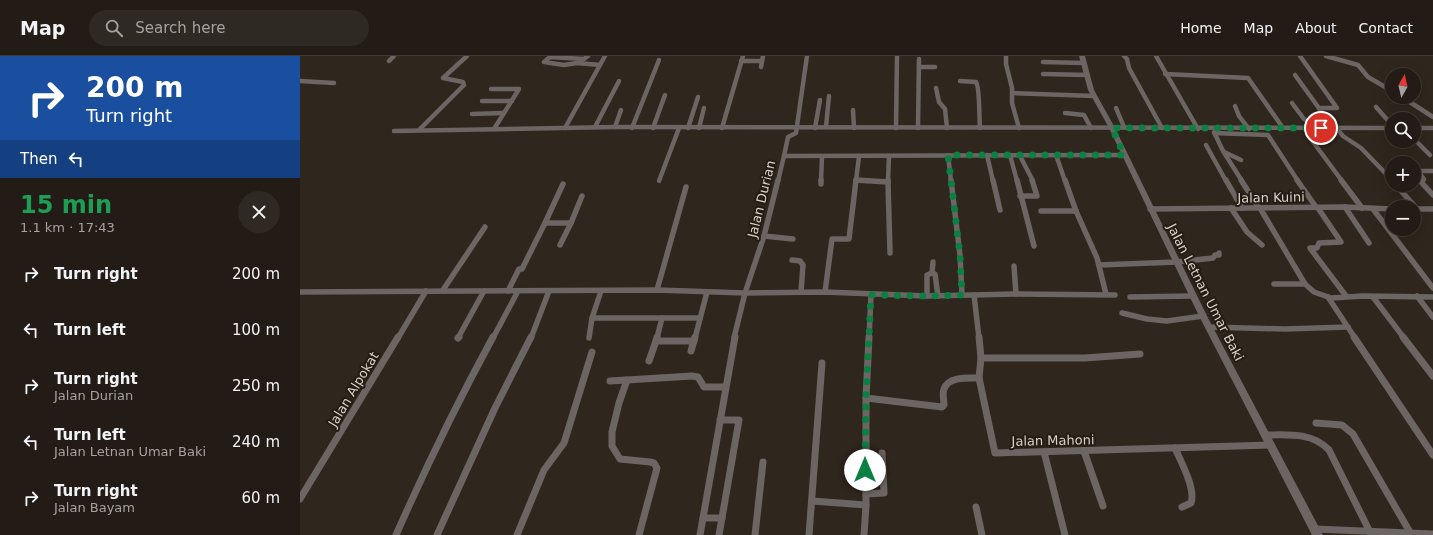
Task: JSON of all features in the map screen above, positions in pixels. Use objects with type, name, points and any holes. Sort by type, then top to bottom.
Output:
[{"type":"street","points":[[389,61],[394,56]]},
{"type":"street","points":[[419,130],[464,85],[463,82],[443,78],[468,56]]},
{"type":"street","points":[[588,56],[584,59],[550,57],[544,62],[564,65],[577,63],[600,65]]},
{"type":"street","points":[[565,128],[605,56]]},
{"type":"street","points":[[722,128],[743,56]]},
{"type":"street","points":[[761,67],[763,56]]},
{"type":"street","points":[[784,156],[788,137],[795,134],[797,128],[807,56]]},
{"type":"street","points":[[896,128],[898,56]]},
{"type":"street","points":[[1006,56],[1012,93],[1012,103],[1019,128]]},
{"type":"street","points":[[1124,56],[1127,59],[1131,73],[1162,128]]},
{"type":"street","points":[[1156,56],[1164,74],[1198,129]]},
{"type":"street","points":[[1300,56],[1337,108],[1320,108]]},
{"type":"street","points":[[1326,56],[1351,62]]},
{"type":"street","points":[[1344,56],[1362,69],[1364,74],[1385,87]]},
{"type":"street","points":[[918,128],[919,59]]},
{"type":"street","points":[[1043,62],[1083,59]]},
{"type":"street","name":"Jalan Letnan Umar Baki","points":[[1083,59],[1094,96],[1112,128],[1203,316],[1316,532]]},
{"type":"street","points":[[632,128],[659,60]]},
{"type":"street","points":[[742,61],[762,61]]},
{"type":"street","points":[[919,66],[935,67]]},
{"type":"street","points":[[1043,74],[1087,75]]},
{"type":"street","points":[[1164,74],[1248,78],[1283,128]]},
{"type":"street","points":[[1295,75],[1335,129],[1343,137],[1361,148],[1385,173]]},
{"type":"street","points":[[300,81],[334,83]]},
{"type":"street","points":[[595,127],[619,81]]},
{"type":"street","points":[[960,81],[976,82],[979,86],[978,106],[980,128]]},
{"type":"street","points":[[494,129],[523,83]]},
{"type":"street","points":[[936,88],[939,102],[945,109],[947,128]]},
{"type":"street","points":[[490,89],[519,89]]},
{"type":"street","points":[[1012,93],[1094,96]]},
{"type":"street","points":[[653,128],[665,95]]},
{"type":"street","points":[[826,127],[829,96]]},
{"type":"street","points":[[688,128],[698,97]]},
{"type":"street","points":[[815,128],[820,100]]},
{"type":"street","points":[[482,101],[512,101]]},
{"type":"street","points":[[1292,103],[1304,119],[1321,128]]},
{"type":"street","points":[[1413,104],[1433,117]]},
{"type":"street","points":[[1235,106],[1239,116],[1249,129]]},
{"type":"street","points":[[699,128],[704,108]]},
{"type":"street","points":[[1116,108],[1124,127]]},
{"type":"street","points":[[1376,108],[1385,118]]},
{"type":"street","points":[[615,127],[621,110]]},
{"type":"street","points":[[853,110],[854,128]]},
{"type":"street","points":[[472,114],[504,113]]},
{"type":"street","points":[[1065,113],[1084,115],[1091,128]]},
{"type":"street","points":[[394,131],[595,127],[1124,127],[1198,129],[1268,135],[1274,146],[1341,242],[1319,243],[1317,248],[1310,248],[1346,296]]},
{"type":"street","points":[[659,181],[679,128]]},
{"type":"street","points":[[1213,131],[1283,128],[1385,128]]},
{"type":"street","points":[[1421,128],[1433,128]]},
{"type":"street","points":[[1213,131],[1224,152],[1260,208],[1305,284],[1314,292],[1328,297],[1433,297]]},
{"type":"street","points":[[1311,139],[1362,208]]},
{"type":"street","points":[[1206,145],[1242,208]]},
{"type":"street","points":[[1421,146],[1432,156]]},
{"type":"street","points":[[1224,152],[1241,160]]},
{"type":"street","points":[[948,155],[960,255],[962,295]]},
{"type":"street","points":[[987,155],[1000,210]]},
{"type":"street","points":[[1010,155],[1034,246]]},
{"type":"street","points":[[1056,155],[1076,211],[1099,265],[1106,294]]},
{"type":"street","name":"Jalan Durian","points":[[700,535],[726,387],[745,293],[764,236],[784,156],[1124,155]]},
{"type":"street","points":[[821,184],[822,156]]},
{"type":"street","points":[[824,292],[832,239],[849,239],[859,156]]},
{"type":"street","points":[[889,156],[888,182],[890,253]]},
{"type":"street","points":[[1020,156],[1032,178],[1037,196],[1020,196]]},
{"type":"street","points":[[1433,171],[1418,171],[1424,179],[1421,182],[1433,195]]},
{"type":"street","points":[[856,180],[888,182]]},
{"type":"street","points":[[508,291],[519,269],[522,269],[563,184]]},
{"type":"street","points":[[657,290],[686,187]]},
{"type":"street","points":[[1402,192],[1408,200]]},
{"type":"street","points":[[560,244],[571,223],[582,196]]},
{"type":"street","name":"Jalan Kuini","points":[[1150,209],[1317,207],[1385,209]]},
{"type":"street","points":[[1345,207],[1369,243]]},
{"type":"street","points":[[1231,208],[1247,232],[1262,245]]},
{"type":"street","points":[[1373,208],[1392,230],[1405,252],[1433,288]]},
{"type":"street","points":[[1421,209],[1433,209]]},
{"type":"street","points":[[1041,211],[1076,211]]},
{"type":"street","points":[[545,223],[571,223]]},
{"type":"street","points":[[443,290],[485,227]]},
{"type":"street","points":[[764,236],[793,239]]},
{"type":"street","points":[[1099,265],[1177,262],[1213,258],[1215,255],[1219,255],[1219,252]]},
{"type":"street","points":[[792,260],[800,261],[803,265],[801,292]]},
{"type":"street","points":[[932,262],[932,273],[935,274],[938,296]]},
{"type":"street","points":[[1014,266],[1016,294]]},
{"type":"street","points":[[927,296],[927,275],[932,273]]},
{"type":"street","points":[[1274,284],[1305,284]]},
{"type":"street","points":[[458,338],[484,290]]},
{"type":"street","points":[[300,292],[657,290],[745,293],[824,292],[927,296],[1016,294],[1115,295]]},
{"type":"street","name":"Jalan Alpokat","points":[[300,499],[426,291]]},
{"type":"street","points":[[396,535],[423,474],[465,388],[518,291]]},
{"type":"street","points":[[437,535],[498,402],[533,333],[549,291]]},
{"type":"street","points":[[589,338],[592,318],[600,291]]},
{"type":"street","points":[[691,351],[707,292]]},
{"type":"street","points":[[864,535],[866,505],[866,398],[871,295]]},
{"type":"street","name":"Jalan Mahoni","points":[[974,296],[981,358],[979,378],[995,453],[1271,445]]},
{"type":"street","points":[[1130,297],[1193,296]]},
{"type":"street","points":[[1417,296],[1433,317]]},
{"type":"street","points":[[1328,297],[1433,455]]},
{"type":"street","points":[[1373,297],[1433,376]]},
{"type":"street","points":[[1122,313],[1147,319],[1167,321],[1203,316]]},
{"type":"street","points":[[592,318],[700,318]]},
{"type":"street","points":[[649,361],[662,318]]},
{"type":"street","points":[[1209,327],[1285,329],[1348,327]]},
{"type":"street","points":[[656,341],[694,341]]},
{"type":"street","points":[[517,535],[544,470],[564,443],[592,352]]},
{"type":"street","points":[[981,358],[1084,358],[1140,354]]},
{"type":"street","points":[[809,535],[822,363]]},
{"type":"street","points":[[610,381],[695,376],[698,377],[704,388],[726,387]]},
{"type":"street","points":[[866,398],[942,406],[944,405],[944,387],[946,384],[953,380],[979,378]]},
{"type":"street","points":[[627,380],[617,403],[611,435],[612,447],[620,459],[650,462],[654,463],[657,468],[639,535]]},
{"type":"street","points":[[719,535],[739,420],[720,420]]},
{"type":"street","points":[[1316,423],[1342,425],[1353,434],[1411,534]]},
{"type":"street","points":[[1265,435],[1310,436],[1324,443],[1329,450],[1370,532]]},
{"type":"street","points":[[1175,448],[1192,494],[1191,503],[1182,507]]},
{"type":"street","points":[[1084,451],[1103,506]]},
{"type":"street","points":[[1044,452],[1065,535]]},
{"type":"street","points":[[866,494],[884,493],[882,453]]},
{"type":"street","points":[[755,535],[763,462]]},
{"type":"street","points":[[812,501],[866,505]]},
{"type":"street","points":[[976,507],[982,535]]},
{"type":"street","points":[[704,518],[722,518]]},
{"type":"street","points":[[1316,532],[1433,534]]},
{"type":"route","points":[[865,470],[866,398],[871,295],[962,295],[960,255],[948,155],[1124,155],[1112,128],[1124,127],[1249,129],[1321,128]]}]
